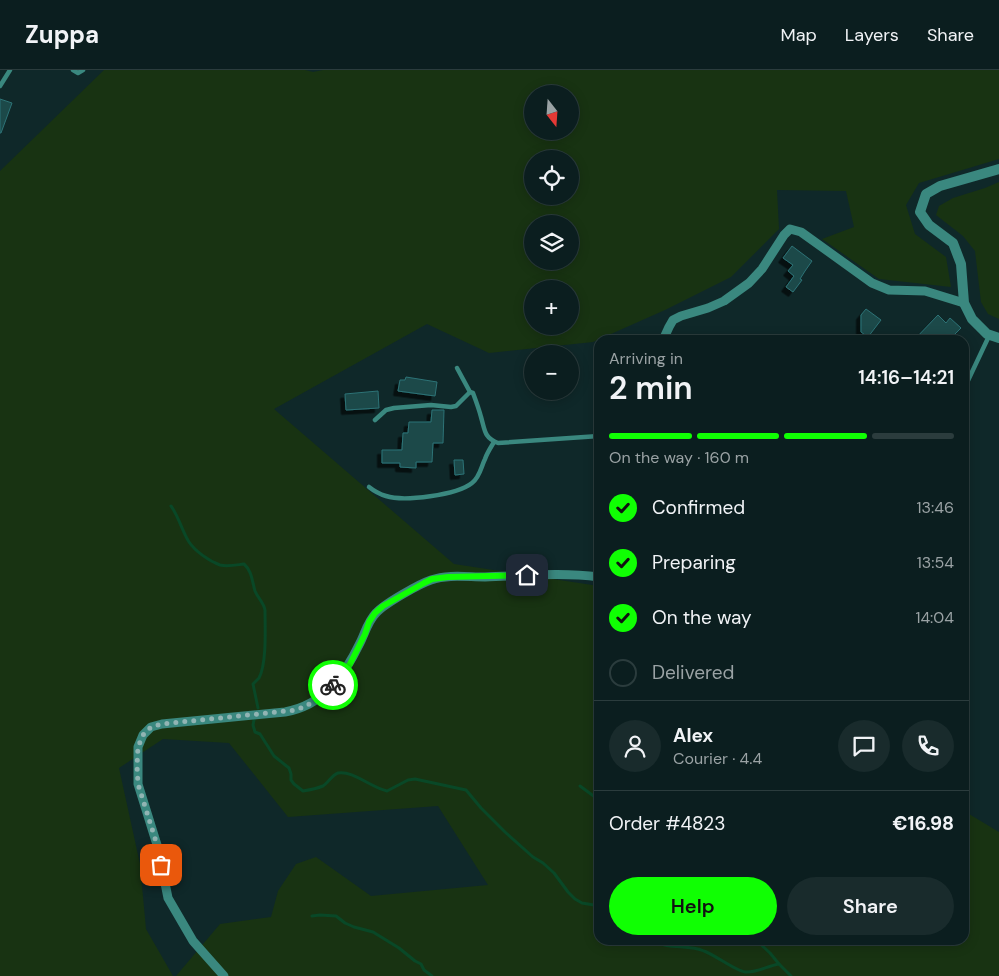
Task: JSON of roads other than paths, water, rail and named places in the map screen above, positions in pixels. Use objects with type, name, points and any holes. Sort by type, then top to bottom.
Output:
[{"type":"street","points":[[995,336],[987,334],[972,319],[964,303],[961,264],[953,243],[929,225],[920,212],[926,194],[940,186],[999,169]]},
{"type":"street","points":[[665,335],[674,320],[724,301],[749,283],[762,269],[790,229],[801,232],[872,283],[889,290],[925,291],[964,303]]},
{"type":"street","points":[[224,976],[193,942],[168,898],[158,848],[138,784],[138,747],[143,735],[151,727],[162,724],[285,712],[306,706],[324,695],[350,664],[375,613],[383,606],[432,579],[564,574],[594,577]]},
{"type":"lane","points":[[0,86],[10,70]]},
{"type":"lane","points":[[73,70],[78,73],[83,70]]},
{"type":"lane","points":[[969,380],[995,336]]},
{"type":"lane","points":[[457,368],[470,392],[473,393],[482,418],[483,428],[487,436],[494,442],[594,436]]},
{"type":"lane","points":[[375,420],[386,410],[394,408],[431,405],[451,408],[456,406],[470,392]]},
{"type":"lane","points":[[368,487],[393,497],[424,497],[453,492],[472,484],[494,442]]},
{"type":"waterway","points":[[171,506],[189,542],[199,552],[220,565],[244,564],[250,573],[255,591],[265,610],[265,645],[262,671],[259,678],[253,684],[258,708]]},
{"type":"waterway","points":[[254,720],[255,732],[260,734],[274,756],[289,768],[291,780],[303,791],[323,786],[338,773],[349,774],[387,791],[408,780],[415,779],[466,790],[505,832],[554,873],[575,899],[582,903],[594,905]]},
{"type":"waterway","points":[[580,786],[594,796]]},
{"type":"waterway","points":[[312,916],[336,916],[354,927],[373,932],[421,964],[424,970],[432,976]]},
{"type":"waterway","points":[[664,945],[698,949],[745,972],[779,964],[791,976]]},
{"type":"waterway","points":[[761,945],[779,964]]}]
